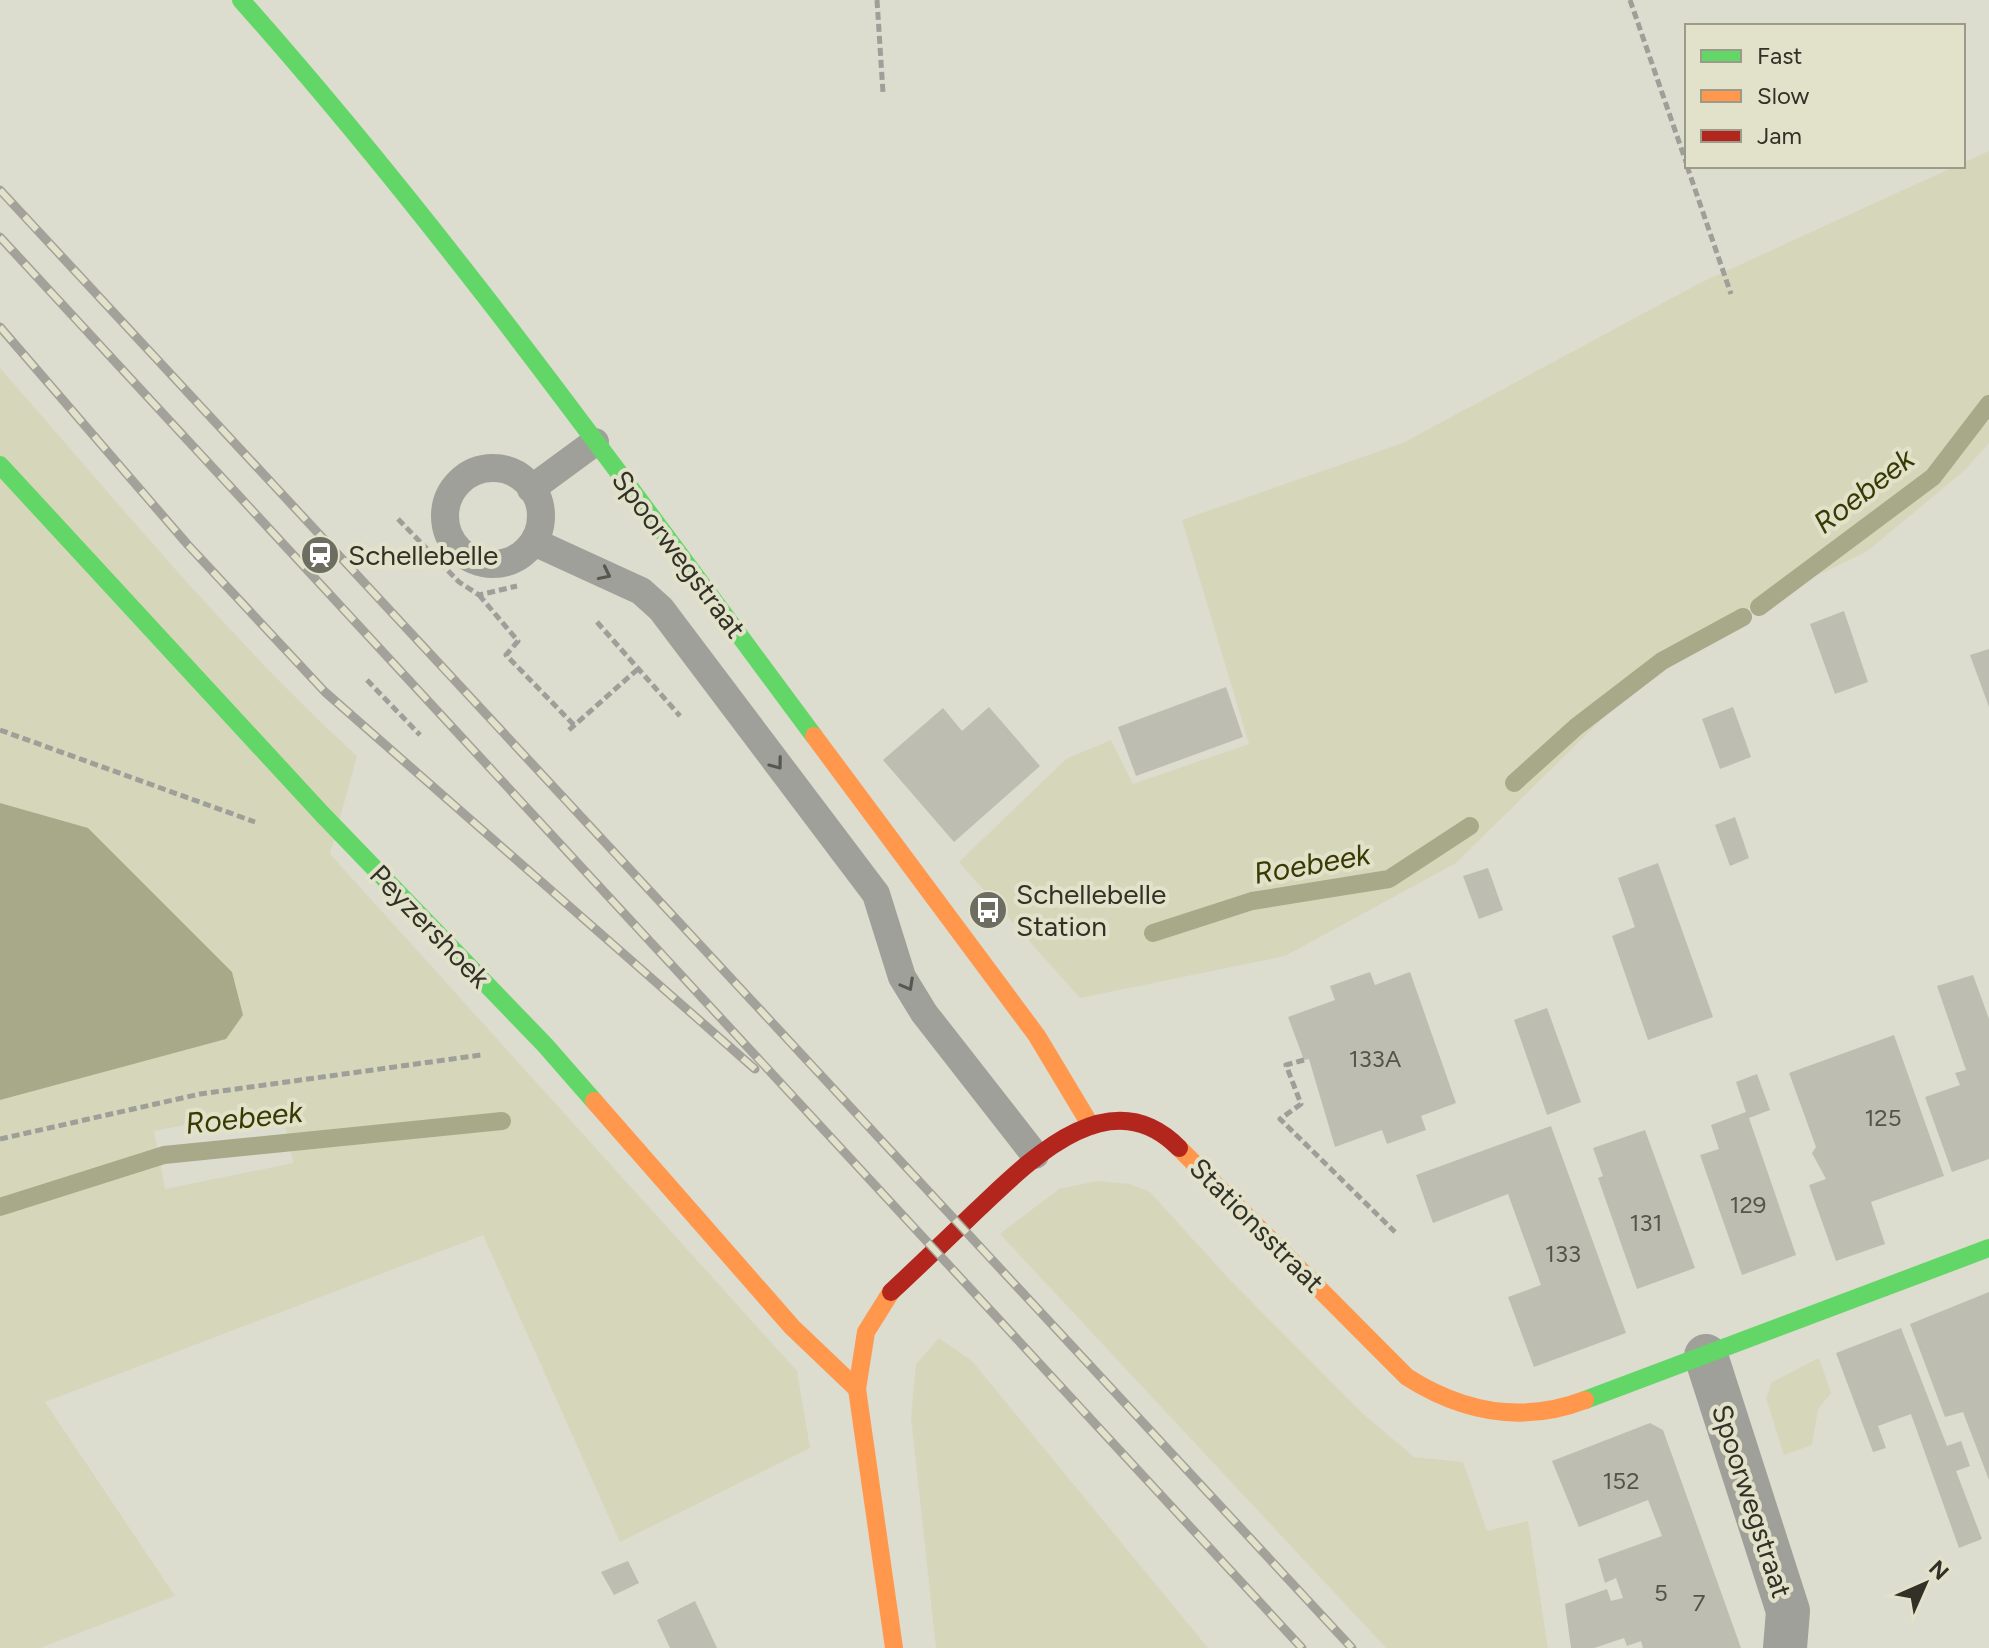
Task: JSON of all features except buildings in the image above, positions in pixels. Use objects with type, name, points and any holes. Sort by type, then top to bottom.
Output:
[{"type":"street","name":"Spoorwegstraat","points":[[241,0],[331,101],[463,264],[1037,1036],[1091,1126]]},
{"type":"street","name":"Peyzershoek","points":[[0,465],[323,815],[545,1045],[792,1327],[857,1389]]},
{"type":"street","name":"Stationsstraat","points":[[894,1648],[857,1389],[866,1332],[891,1292],[1035,1155],[1065,1136],[1091,1126],[1122,1121],[1147,1126],[1169,1138],[1407,1377],[1435,1396],[1497,1415],[1538,1414],[1575,1404],[1989,1248]]},
{"type":"street","name":"Spoorwegstraat","points":[[1706,1356],[1788,1611],[1785,1648]]},
{"type":"lane","points":[[531,489],[595,442]]},
{"type":"lane","points":[[477,470],[508,470],[521,477],[531,489],[539,503],[541,520],[534,542],[515,559],[499,564],[482,564],[467,558],[455,546],[444,518],[453,489],[477,470]]},
{"type":"lane","points":[[534,542],[641,591],[661,609],[876,894],[902,977],[924,1013],[1035,1155]]},
{"type":"path","points":[[877,0],[883,93]]},
{"type":"path","points":[[1630,0],[1685,160]]},
{"type":"path","points":[[1688,168],[1731,294]]},
{"type":"path","points":[[398,519],[459,582],[479,595],[518,641],[506,655],[574,725]]},
{"type":"path","points":[[479,595],[532,583]]},
{"type":"path","points":[[590,614],[681,716]]},
{"type":"path","points":[[569,730],[679,634]]},
{"type":"path","points":[[367,680],[420,735]]},
{"type":"path","points":[[0,730],[265,826],[323,815]]},
{"type":"path","points":[[0,1139],[200,1094],[545,1045]]},
{"type":"path","points":[[1304,1060],[1286,1065],[1301,1104],[1280,1119],[1395,1232]]},
{"type":"shaded area","points":[[1989,151],[1989,443],[1964,471],[1866,552],[1705,629],[1600,721],[1456,863],[1285,956],[1080,998],[959,862],[1066,759],[1111,740],[1133,784],[1249,744],[1182,520],[1403,443],[1700,283],[1952,168],[1965,168],[1965,162]]},
{"type":"shaded area","points":[[0,368],[218,616],[357,756],[330,854],[797,1371],[810,1448],[620,1542],[483,1235],[45,1402],[175,1596],[40,1648],[0,1648],[0,1100],[65,1080],[88,829],[0,803]],"holes":[[[282,1106],[293,1163],[165,1189],[154,1131]]]},
{"type":"shaded area","points":[[0,803],[88,828],[232,972],[243,1015],[226,1039],[0,1100]]},
{"type":"shaded area","points":[[1098,1181],[1129,1184],[1150,1192],[1228,1278],[1361,1412],[1414,1457],[1463,1462],[1487,1531],[1528,1521],[1548,1648],[1386,1648],[1000,1234],[1059,1189]]},
{"type":"shaded area","points":[[939,1338],[972,1361],[1208,1648],[936,1648],[911,1417],[916,1364]]},
{"type":"shaded area","points":[[1819,1358],[1831,1393],[1818,1409],[1812,1445],[1784,1455],[1766,1398],[1772,1382]]},
{"type":"waterway","name":"Roebeek","points":[[1759,607],[1933,477],[1989,404]]},
{"type":"waterway","name":"Roebeek","points":[[1514,783],[1576,727],[1662,661],[1743,617]]},
{"type":"waterway","name":"Roebeek","points":[[1153,933],[1252,901],[1389,879],[1470,826]]},
{"type":"waterway","name":"Roebeek","points":[[0,1207],[164,1155],[502,1121]]},
{"type":"railway","points":[[0,190],[1352,1648]]},
{"type":"railway","points":[[0,237],[1302,1648]]},
{"type":"railway","points":[[0,327],[188,545],[325,692],[755,1069]]},
{"type":"traffic: fast","points":[[241,0],[392,178],[464,269],[814,736]]},
{"type":"traffic: fast","points":[[0,465],[323,815],[545,1045],[594,1101]]},
{"type":"traffic: fast","points":[[1585,1400],[1989,1248]]},
{"type":"traffic: slow","points":[[814,736],[1037,1036],[1091,1126]]},
{"type":"traffic: slow","points":[[594,1101],[792,1327],[857,1389]]},
{"type":"traffic: slow","points":[[1179,1148],[1407,1377],[1449,1399],[1493,1411],[1538,1411],[1585,1400]]},
{"type":"traffic: slow","points":[[891,1292],[866,1332],[857,1389],[894,1648]]},
{"type":"traffic: jam","points":[[891,1292],[1020,1170],[1071,1134],[1098,1124],[1125,1121],[1152,1128],[1179,1148]]},
{"type":"place","name":"Schellebelle","points":[[320,555]]},
{"type":"place","name":"Schellebelle Station","points":[[988,910]]}]
